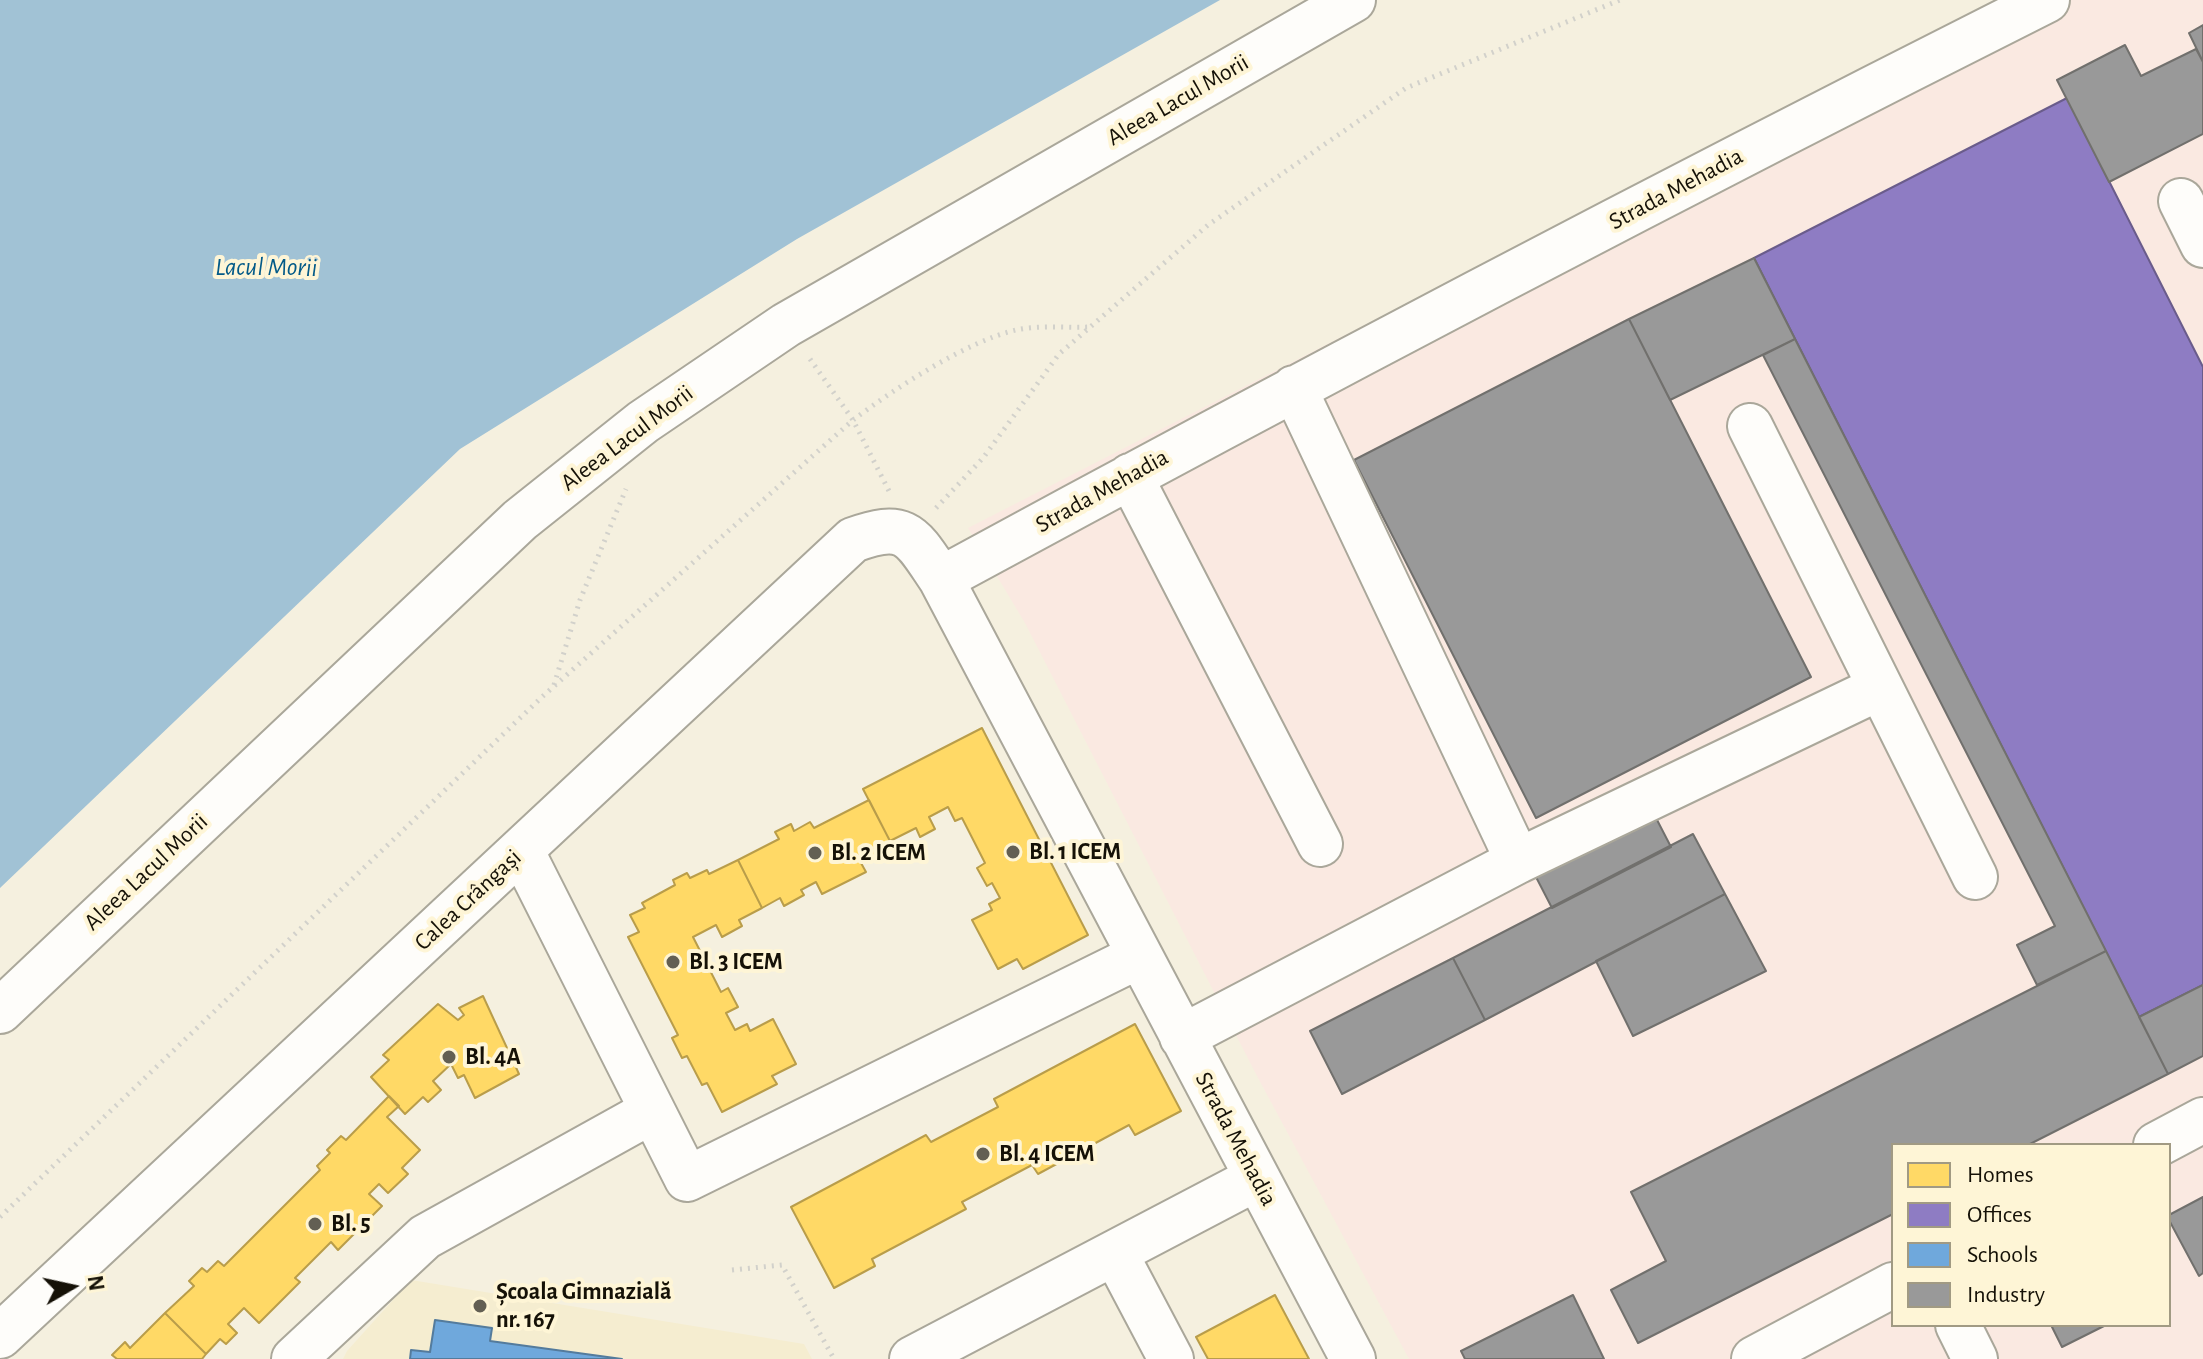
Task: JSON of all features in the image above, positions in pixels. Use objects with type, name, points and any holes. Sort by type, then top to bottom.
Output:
[{"type":"street","name":"Aleea Lacul Morii","points":[[0,1011],[520,520],[643,422],[786,325],[1353,0]]},
{"type":"street","name":"Strada Mehadia","points":[[1353,1359],[922,554],[1130,476],[1797,126],[2047,0]]},
{"type":"street","points":[[2181,201],[2203,245]]},
{"type":"street","points":[[1294,388],[1518,861]]},
{"type":"street","points":[[1750,426],[1975,877]]},
{"type":"street","points":[[1130,476],[1320,844]]},
{"type":"street","name":"Calea Crângași","points":[[0,1336],[853,540],[880,530],[922,554]]},
{"type":"street","points":[[1182,1037],[1518,861],[1879,688]]},
{"type":"street","points":[[521,850],[687,1179],[1139,956]]},
{"type":"street","points":[[294,1359],[425,1237],[652,1111]]},
{"type":"street","points":[[2160,1143],[2203,1120]]},
{"type":"street","points":[[924,1356],[1257,1178]]},
{"type":"street","points":[[1115,1253],[1171,1359]]},
{"type":"street","points":[[1754,1359],[1891,1286]]},
{"type":"street","points":[[1959,1327],[1975,1359]]},
{"type":"path","points":[[922,554],[928,520],[948,493],[983,458],[1059,354],[1208,225],[1406,88],[1620,0]]},
{"type":"path","points":[[786,325],[853,420],[922,554]]},
{"type":"path","points":[[0,1217],[553,687],[853,420],[883,397],[987,338],[1019,329],[1090,327]]},
{"type":"path","points":[[553,687],[580,600],[640,451],[643,422]]},
{"type":"path","points":[[732,1270],[782,1265],[834,1359]]},
{"type":"shaded area","points":[[2000,0],[2203,0],[2203,1359],[1409,1359],[1257,1076],[1025,623],[968,528]]},
{"type":"shaded area","name":"Școala Gimnazială nr. 167","points":[[411,1280],[804,1344],[812,1359],[343,1359]]},
{"type":"water","name":"Lacul Morii","points":[[0,0],[1220,0],[797,239],[460,449],[0,888]]},
{"type":"building: Homes","name":"Bl. 1 ICEM","points":[[982,728],[1088,935],[1023,969],[1017,959],[998,969],[972,920],[992,910],[989,904],[1000,898],[992,883],[987,886],[977,868],[985,863],[962,818],[955,821],[948,807],[929,817],[935,829],[920,837],[916,828],[890,841],[863,789]]},
{"type":"building: Homes","name":"Bl. 2 ICEM","points":[[869,800],[893,847],[861,863],[866,872],[822,894],[816,882],[801,890],[804,895],[784,906],[780,898],[762,908],[738,860],[779,839],[775,832],[791,824],[794,831],[810,822],[814,828]]},
{"type":"building: Homes","name":"Bl. 3 ICEM","points":[[738,860],[762,908],[739,920],[742,926],[722,937],[716,925],[693,937],[721,992],[728,988],[738,1007],[726,1013],[735,1030],[747,1024],[750,1031],[773,1019],[796,1064],[772,1076],[777,1084],[722,1112],[707,1083],[702,1085],[687,1056],[682,1058],[672,1038],[678,1035],[628,937],[639,932],[630,915],[645,908],[642,903],[675,885],[673,880],[687,873],[690,878],[707,870],[709,874]]},
{"type":"building: Homes","name":"Bl. 4A","points":[[483,996],[519,1074],[475,1098],[464,1075],[458,1078],[451,1064],[433,1081],[441,1090],[428,1102],[423,1097],[405,1114],[371,1077],[389,1060],[383,1055],[438,1004],[458,1020],[464,1015],[459,1008]]},
{"type":"building: Homes","name":"Bl. 4 ICEM","points":[[1135,1024],[1181,1111],[1135,1135],[1129,1125],[1038,1174],[1032,1165],[962,1202],[966,1209],[872,1259],[875,1266],[834,1288],[791,1207],[926,1135],[931,1142],[998,1107],[994,1099]]},
{"type":"building: Homes","name":"Bl. 5","points":[[389,1096],[399,1106],[387,1117],[420,1150],[402,1168],[408,1174],[388,1193],[379,1184],[369,1194],[382,1206],[338,1250],[331,1242],[295,1278],[300,1282],[259,1323],[244,1308],[228,1324],[237,1333],[226,1344],[220,1339],[206,1354],[165,1313],[194,1286],[189,1281],[202,1268],[207,1272],[218,1261],[224,1266],[320,1170],[317,1166],[330,1153],[327,1150],[341,1136],[346,1140]]},
{"type":"building: Homes","points":[[1275,1295],[1309,1359],[1208,1359],[1196,1337]]},
{"type":"building: Homes","points":[[165,1313],[206,1354],[202,1359],[117,1359],[112,1355],[125,1342],[130,1348]]},
{"type":"building: Offices","points":[[2067,98],[2203,367],[2203,985],[2139,1017],[1754,258]]},
{"type":"building: Schools","points":[[435,1320],[492,1328],[490,1341],[622,1359],[410,1359],[411,1350],[430,1352]]},
{"type":"building: Industry","points":[[2203,25],[2203,62],[2189,33]]},
{"type":"building: Industry","points":[[2125,45],[2141,76],[2196,49],[2203,62],[2203,134],[2109,182],[2057,80]]},
{"type":"building: Industry","points":[[1754,258],[1795,339],[1670,400],[1629,319]]},
{"type":"building: Industry","points":[[1629,319],[1811,677],[1536,818],[1354,460]]},
{"type":"building: Industry","points":[[1795,339],[2106,951],[2037,985],[2017,945],[2055,926],[1763,355]]},
{"type":"building: Industry","points":[[1655,816],[1671,847],[1552,908],[1536,877]]},
{"type":"building: Industry","points":[[1693,834],[1725,894],[1485,1020],[1453,958]]},
{"type":"building: Industry","points":[[1725,894],[1766,971],[1633,1036],[1596,961]]},
{"type":"building: Industry","points":[[2106,951],[2168,1074],[2032,1143],[1891,1143],[1891,1215],[1638,1343],[1611,1290],[1666,1261],[1631,1192]]},
{"type":"building: Industry","points":[[1453,958],[1485,1020],[1342,1094],[1310,1031]]},
{"type":"building: Industry","points":[[2203,985],[2203,1056],[2168,1074],[2139,1017]]},
{"type":"building: Industry","points":[[2203,1197],[2203,1273],[2199,1276],[2171,1224],[2171,1214]]},
{"type":"building: Industry","points":[[1573,1295],[1604,1359],[1465,1359],[1461,1351]]},
{"type":"building: Industry","points":[[2052,1327],[2102,1327],[2062,1347]]},
{"type":"place","name":"Bl. 1 ICEM","points":[[1013,852]]},
{"type":"place","name":"Bl. 2 ICEM","points":[[815,853]]},
{"type":"place","name":"Bl. 3 ICEM","points":[[673,962]]},
{"type":"place","name":"Bl. 4A","points":[[449,1057]]},
{"type":"place","name":"Bl. 4 ICEM","points":[[983,1154]]},
{"type":"place","name":"Bl. 5","points":[[315,1224]]},
{"type":"place","name":"Școala Gimnazială nr. 167","points":[[480,1306]]}]
